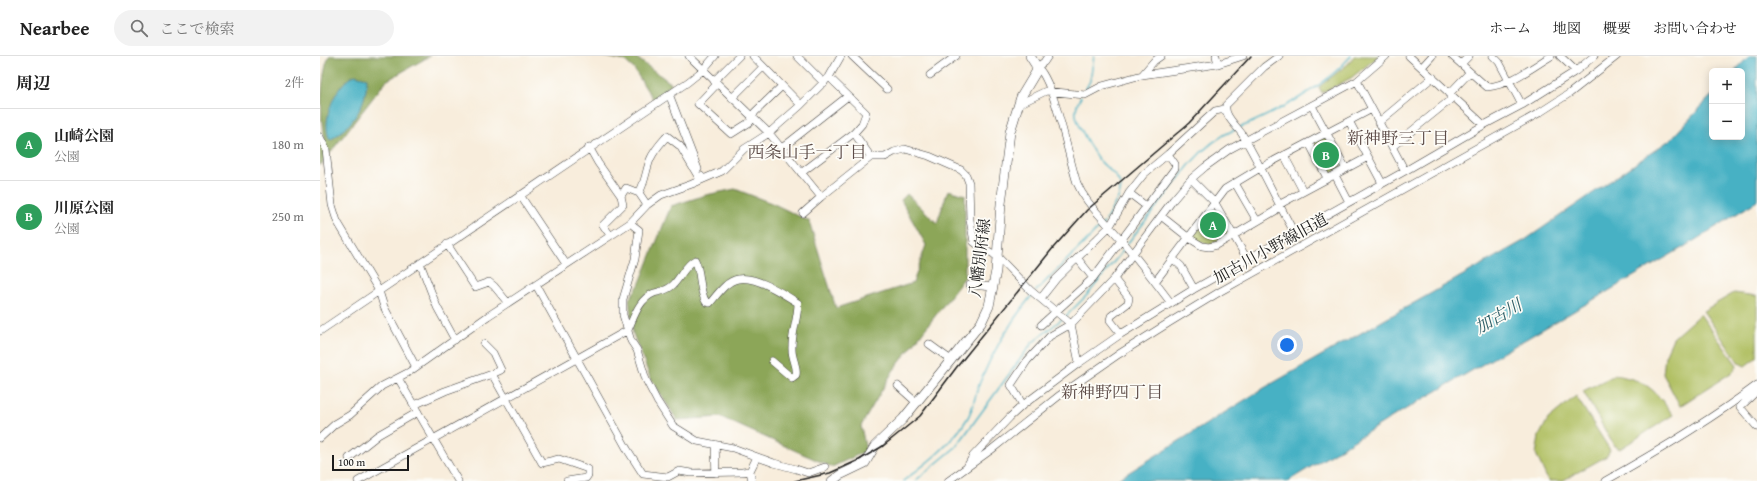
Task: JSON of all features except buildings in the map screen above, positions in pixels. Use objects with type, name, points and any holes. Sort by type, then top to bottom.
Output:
[{"type":"main road","points":[[1030,56],[1037,67]]},
{"type":"main road","name":"八幡別府線","points":[[832,481],[840,475],[865,463],[875,446],[894,429],[917,403],[951,360],[980,323],[989,306],[997,256],[1001,204],[1010,132],[1021,97],[1036,72],[1037,67]]},
{"type":"street","points":[[689,56],[769,133],[801,173],[822,196]]},
{"type":"street","points":[[320,331],[669,94],[703,70],[715,56]]},
{"type":"street","points":[[739,56],[715,82],[698,104],[731,134],[750,122],[754,112],[782,86]]},
{"type":"street","points":[[752,56],[801,106]]},
{"type":"street","points":[[796,56],[824,84]]},
{"type":"street","points":[[320,438],[335,424],[350,415],[382,386],[416,367],[508,303],[630,223],[647,205],[661,195],[722,171],[744,149],[769,133],[824,84],[840,56]]},
{"type":"street","points":[[852,56],[887,89]]},
{"type":"street","points":[[930,75],[956,56]]},
{"type":"street","points":[[1048,56],[1044,62],[1037,67],[1042,71],[1051,93],[1078,184],[1087,201],[1109,225],[1171,303]]},
{"type":"street","points":[[1142,75],[1154,61],[1161,56]]},
{"type":"street","points":[[1216,56],[1218,64]]},
{"type":"street","points":[[1019,104],[1046,91],[1051,93],[1082,95],[1102,86],[1142,75],[1218,64],[1243,56]]},
{"type":"street","points":[[1279,56],[1258,72],[1226,105],[1225,109],[1227,115],[1245,140],[1294,232]]},
{"type":"street","points":[[1023,405],[1011,385],[1027,361],[1050,336],[1070,323],[1114,279],[1161,216],[1191,180],[1230,149],[1245,140],[1357,81],[1386,56]]},
{"type":"street","points":[[1409,56],[1484,125]]},
{"type":"street","points":[[1422,67],[1432,56]]},
{"type":"street","points":[[1452,56],[1469,73],[1487,87],[1497,87],[1551,56]]},
{"type":"street","points":[[1461,64],[1469,56]]},
{"type":"street","points":[[1493,56],[1499,62],[1522,105]]},
{"type":"street","points":[[1499,62],[1505,56]]},
{"type":"street","points":[[1560,56],[1576,71]]},
{"type":"street","points":[[967,468],[973,456],[1023,405],[1078,363],[1121,334],[1194,289],[1522,105],[1576,71],[1594,56]]},
{"type":"street","name":"加古川小野線旧道","points":[[948,481],[992,450],[1060,395],[1144,338],[1228,287],[1539,114],[1570,93],[1617,56]]},
{"type":"street","points":[[732,98],[763,67]]},
{"type":"street","points":[[1392,147],[1450,100],[1450,93],[1469,73]]},
{"type":"street","points":[[801,173],[854,133],[862,124],[866,113],[829,77]]},
{"type":"street","points":[[1379,122],[1433,77]]},
{"type":"street","points":[[1357,81],[1405,171]]},
{"type":"street","points":[[669,94],[702,178]]},
{"type":"street","points":[[782,148],[848,96]]},
{"type":"street","points":[[1312,106],[1346,169]]},
{"type":"street","points":[[1041,298],[1056,279],[1078,259],[1109,225],[1129,193],[1144,174],[1215,111],[1225,109]]},
{"type":"street","points":[[1155,282],[1225,189],[1260,168],[1372,109]]},
{"type":"street","points":[[1349,121],[1382,183]]},
{"type":"street","points":[[854,133],[871,157]]},
{"type":"street","points":[[639,193],[655,148],[667,136],[680,146],[699,178],[702,178]]},
{"type":"street","points":[[320,137],[326,149],[332,205],[337,221],[379,291],[384,307],[416,367]]},
{"type":"street","points":[[1309,143],[1327,178]]},
{"type":"street","points":[[590,148],[598,163],[621,196],[623,205],[602,225],[610,236]]},
{"type":"street","points":[[803,213],[871,157],[885,158],[894,152],[904,149],[929,156],[961,170],[966,175],[969,183],[970,220],[974,242],[978,246],[997,256],[1030,290],[1070,323],[1078,363]]},
{"type":"street","points":[[1041,325],[1093,278],[1175,168],[1175,164],[1168,154]]},
{"type":"street","points":[[1284,155],[1303,191]]},
{"type":"street","points":[[1161,216],[1189,238],[1202,246],[1217,245],[1275,211],[1279,205],[1303,191],[1368,157]]},
{"type":"street","points":[[1335,175],[1349,202]]},
{"type":"street","points":[[1191,180],[1215,203],[1247,259]]},
{"type":"street","points":[[1235,183],[1257,221]]},
{"type":"street","points":[[621,196],[626,188],[639,193],[647,205]]},
{"type":"street","points":[[1129,193],[1146,206]]},
{"type":"street","points":[[520,195],[566,264]]},
{"type":"street","points":[[630,223],[639,230],[635,259],[624,299],[623,314],[631,341],[637,350],[646,380],[673,426],[697,441],[733,448],[774,463],[808,473],[825,467]]},
{"type":"street","points":[[447,244],[475,287],[488,282],[494,286],[508,303]]},
{"type":"street","points":[[1078,259],[1093,278]]},
{"type":"street","points":[[1173,259],[1181,266],[1194,289]]},
{"type":"street","points":[[358,481],[506,400],[628,330],[638,308],[644,299],[653,294],[666,291],[673,285],[690,263],[695,260],[698,266],[701,295],[706,302],[710,303],[733,281],[748,278],[767,285],[798,303],[798,315],[794,331],[792,352],[797,371],[796,375],[792,378],[772,361]]},
{"type":"street","points":[[420,263],[437,307],[455,340]]},
{"type":"street","points":[[1114,279],[1129,298],[1128,303],[1111,316],[1110,320],[1121,334]]},
{"type":"street","points":[[536,285],[627,449],[643,474],[668,477],[680,471],[691,473],[750,471]]},
{"type":"street","points":[[970,285],[993,287]]},
{"type":"street","points":[[414,405],[444,391],[501,370],[493,353],[484,344]]},
{"type":"street","points":[[929,344],[951,360]]},
{"type":"street","points":[[492,374],[542,463],[559,459],[588,469],[588,475],[586,478],[566,481]]},
{"type":"street","points":[[398,378],[458,481]]},
{"type":"street","points":[[1605,481],[1658,451],[1734,403],[1757,385]]},
{"type":"street","points":[[898,386],[917,403]]},
{"type":"street","points":[[1757,391],[1740,407],[1757,427]]},
{"type":"street","points":[[349,458],[378,435],[418,412]]},
{"type":"street","points":[[715,445],[717,460],[715,464],[716,473]]},
{"type":"street","points":[[752,481],[750,471],[757,457]]},
{"type":"green space","points":[[329,56],[430,56],[386,81],[320,166],[320,142],[324,141],[321,110],[322,86]]},
{"type":"green space","points":[[602,56],[634,56],[672,84],[653,100],[634,69],[625,61]]},
{"type":"green space","points":[[1354,56],[1379,56],[1351,78],[1322,93],[1319,87],[1348,64]]},
{"type":"green space","points":[[1326,137],[1341,165],[1339,169],[1331,174],[1325,173],[1311,142]]},
{"type":"green space","points":[[735,189],[774,204],[809,221],[836,308],[913,283],[926,245],[901,200],[907,194],[937,223],[948,190],[965,195],[965,277],[893,371],[861,426],[866,451],[832,467],[720,417],[677,420],[650,377],[633,334],[629,299],[639,285],[671,206],[706,195]]},
{"type":"green space","points":[[1213,209],[1216,210],[1230,233],[1229,237],[1211,245],[1194,240],[1193,235]]},
{"type":"green space","points":[[1734,293],[1757,296],[1757,357],[1745,366],[1739,363],[1703,311]]},
{"type":"green space","points":[[1700,314],[1737,365],[1734,371],[1680,406],[1663,374],[1665,356],[1673,338]]},
{"type":"green space","points":[[1615,375],[1643,383],[1655,392],[1673,415],[1620,449],[1614,446],[1583,391]]},
{"type":"green space","points":[[1576,396],[1610,450],[1607,456],[1562,481],[1548,481],[1536,454],[1539,436],[1548,419]]},
{"type":"water","name":"加古川","points":[[1749,56],[1757,56],[1757,201],[1689,244],[1394,416],[1288,481],[1115,481],[1264,388],[1525,240],[1671,139],[1709,98],[1709,140],[1745,140],[1745,68],[1738,68]]},
{"type":"water","points":[[355,75],[367,78],[361,106],[352,121],[330,140],[327,133],[327,124],[331,104],[341,86]]},
{"type":"waterway","points":[[1084,92],[1090,81],[1094,56]]},
{"type":"waterway","points":[[1239,128],[1269,114],[1314,89],[1340,68],[1351,56]]},
{"type":"waterway","points":[[1081,97],[1076,110],[1079,125],[1096,156],[1114,175],[1121,186],[1119,196],[1106,220]]},
{"type":"waterway","points":[[1127,244],[1191,163],[1217,139],[1236,129]]},
{"type":"waterway","points":[[1036,291],[1104,223]]},
{"type":"waterway","points":[[1065,317],[1088,294],[1125,248]]},
{"type":"waterway","points":[[903,481],[938,453],[961,428],[973,406],[985,370],[1003,337],[1032,295]]},
{"type":"waterway","points":[[915,481],[956,447],[1032,343],[1062,319]]},
{"type":"railway","points":[[795,481],[830,473],[859,460],[883,446],[920,416],[956,368],[1053,248],[1087,210],[1189,123],[1251,56]]},
{"type":"place","name":"川原公園","points":[[1326,155]]},
{"type":"place","name":"山崎公園","points":[[1213,225]]},
{"type":"district","name":"新神野三丁目","points":[[1398,138]]},
{"type":"district","name":"西条山手一丁目","points":[[807,152]]},
{"type":"district","name":"新神野四丁目","points":[[1112,392]]}]
